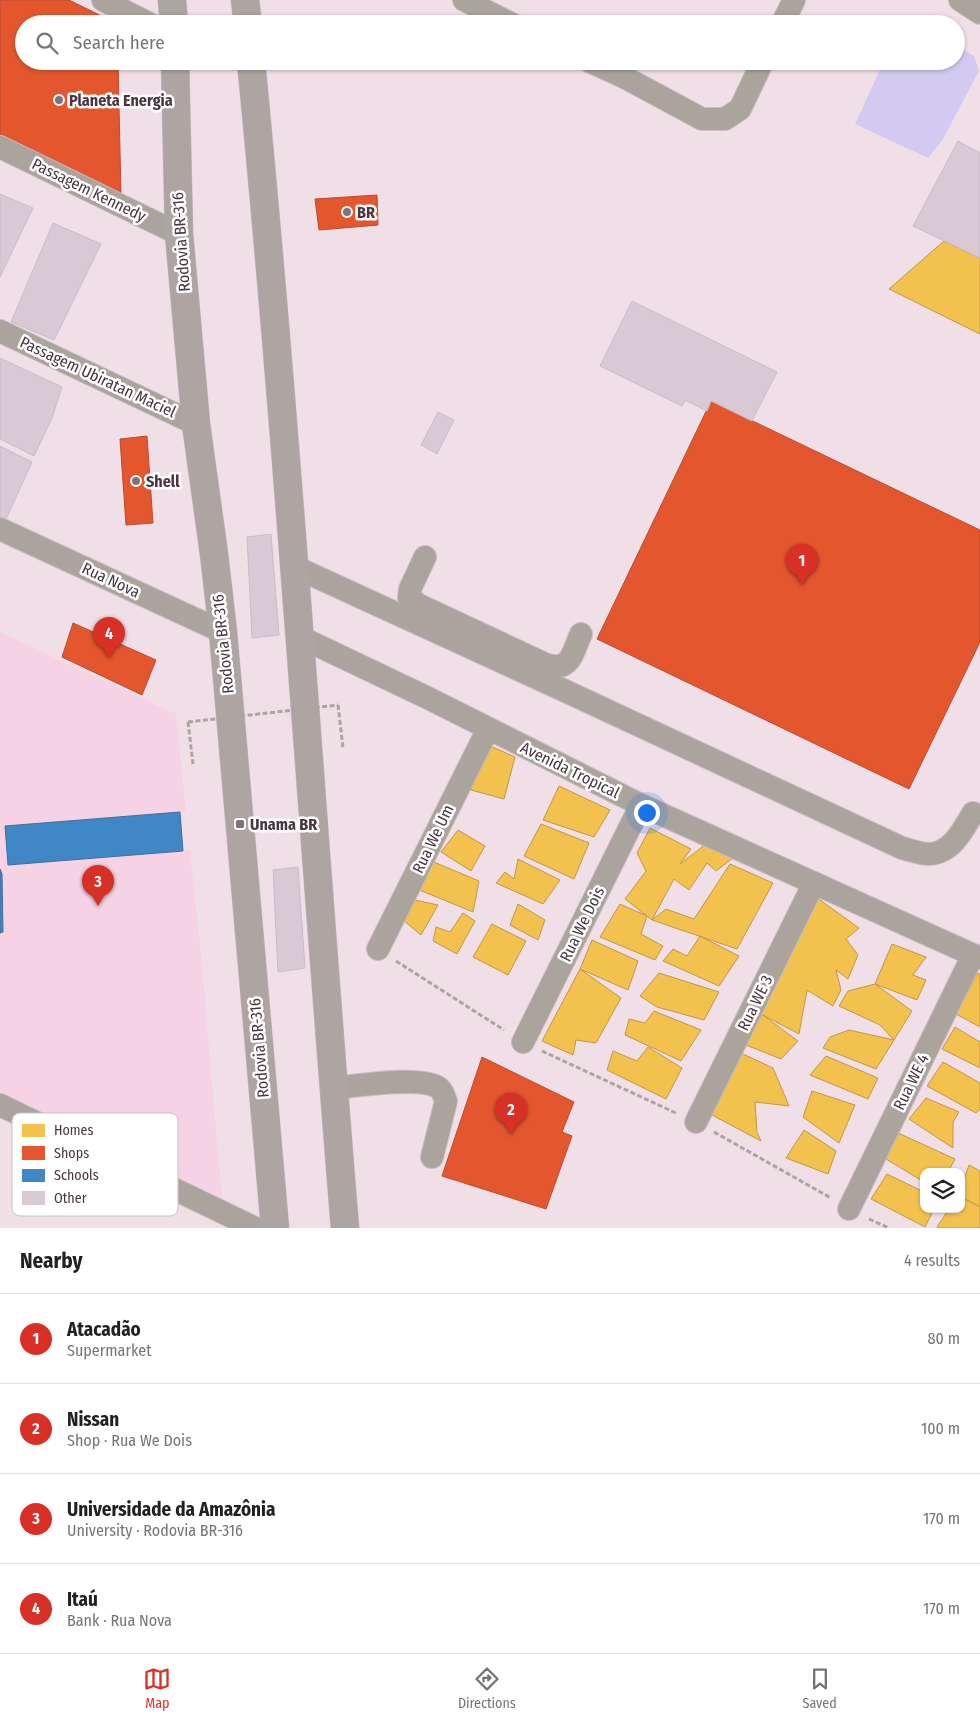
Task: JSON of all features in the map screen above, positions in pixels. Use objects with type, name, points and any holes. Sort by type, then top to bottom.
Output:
[{"type":"highway","points":[[172,0],[173,15]]},
{"type":"highway","points":[[245,0],[247,15]]},
{"type":"highway","name":"Rodovia BR-316","points":[[175,70],[178,234],[196,424],[214,554],[222,632],[275,1228]]},
{"type":"highway","points":[[252,70],[278,347],[345,1228]]},
{"type":"street","points":[[103,0],[132,15]]},
{"type":"street","points":[[466,0],[495,15]]},
{"type":"street","points":[[786,15],[794,0]]},
{"type":"street","points":[[960,0],[980,13]]},
{"type":"street","points":[[609,70],[702,119],[725,119],[740,109],[759,70]]},
{"type":"street","name":"Passagem Kennedy","points":[[0,147],[178,234]]},
{"type":"street","name":"Passagem Ubiratan Maciel","points":[[0,331],[196,424]]},
{"type":"street","name":"Rua Nova","points":[[0,528],[222,632]]},
{"type":"street","points":[[426,557],[410,589],[409,597],[419,605],[556,668],[563,666],[569,661],[582,634]]},
{"type":"street","points":[[295,567],[902,848],[929,854],[946,850],[960,835],[973,813]]},
{"type":"street","name":"Avenida Tropical","points":[[300,637],[641,805],[976,956]]},
{"type":"street","name":"Rua We Um","points":[[378,949],[488,729]]},
{"type":"street","name":"Rua We Dois","points":[[523,1042],[641,805]]},
{"type":"street","name":"Rua WE 3","points":[[696,1122],[814,883]]},
{"type":"street","name":"Rua WE 4","points":[[849,1209],[976,956]]},
{"type":"street","points":[[334,1088],[423,1082],[439,1088],[444,1094],[446,1101],[432,1156]]},
{"type":"street","points":[[0,1104],[19,1113]]},
{"type":"street","points":[[178,1191],[255,1228]]},
{"type":"path","points":[[193,764],[188,722],[338,705],[343,748]]},
{"type":"path","points":[[378,949],[523,1042],[696,1122],[849,1209],[889,1228]]},
{"type":"shaded area","points":[[965,50],[974,56],[979,71],[943,139],[928,158],[855,124],[880,70],[965,70]]},
{"type":"shaded area","points":[[0,632],[176,714],[186,812],[180,812],[183,851],[190,850],[222,1198],[178,1177],[178,1113],[41,1113],[0,1094]]},
{"type":"building: Homes","points":[[944,241],[980,258],[980,334],[889,289]]},
{"type":"building: Homes","points":[[486,744],[515,757],[504,799],[471,790]]},
{"type":"building: Homes","points":[[559,786],[610,810],[594,837],[543,820]]},
{"type":"building: Homes","points":[[541,824],[589,843],[574,879],[524,856]]},
{"type":"building: Homes","points":[[650,828],[691,849],[680,864],[706,844],[733,858],[716,871],[707,863],[689,890],[674,879],[652,920],[625,899],[646,871],[637,853]]},
{"type":"building: Homes","points":[[458,830],[485,846],[471,871],[441,852]]},
{"type":"building: Homes","points":[[518,859],[560,880],[543,904],[496,883],[505,872],[514,879]]},
{"type":"building: Homes","points":[[429,860],[479,881],[473,912],[417,889]]},
{"type":"building: Homes","points":[[730,864],[773,883],[737,949],[652,920],[666,909],[694,919]]},
{"type":"building: Homes","points":[[816,897],[859,928],[846,939],[858,955],[848,979],[836,970],[841,990],[833,1006],[807,990],[799,1034],[757,1012]]},
{"type":"building: Homes","points":[[415,900],[438,905],[421,935],[403,920]]},
{"type":"building: Homes","points":[[518,904],[545,920],[538,940],[510,925]]},
{"type":"building: Homes","points":[[620,904],[647,916],[641,934],[663,946],[655,960],[600,937]]},
{"type":"building: Homes","points":[[463,913],[475,921],[457,954],[433,941],[436,927],[450,932]]},
{"type":"building: Homes","points":[[492,924],[526,941],[508,975],[473,957]]},
{"type":"building: Homes","points":[[700,936],[739,956],[719,986],[663,961],[673,949],[687,956]]},
{"type":"building: Homes","points":[[592,940],[638,961],[628,990],[580,969]]},
{"type":"building: Homes","points":[[892,944],[926,957],[913,975],[926,980],[917,1000],[875,984]]},
{"type":"building: Homes","points":[[580,969],[621,998],[596,1043],[576,1040],[573,1055],[542,1041]]},
{"type":"building: Homes","points":[[659,973],[719,992],[704,1020],[657,1007],[640,996]]},
{"type":"building: Homes","points":[[978,973],[980,975],[980,1027],[956,1014]]},
{"type":"building: Homes","points":[[875,984],[912,1011],[894,1040],[880,1025],[839,1006],[848,991]]},
{"type":"building: Homes","points":[[654,1011],[701,1030],[681,1061],[625,1035],[629,1019],[645,1023]]},
{"type":"building: Homes","points":[[763,1015],[798,1041],[781,1059],[741,1043]]},
{"type":"building: Homes","points":[[955,1027],[980,1042],[980,1068],[942,1049]]},
{"type":"building: Homes","points":[[849,1030],[894,1040],[876,1069],[823,1048],[830,1037]]},
{"type":"building: Homes","points":[[648,1047],[682,1068],[666,1099],[607,1070],[613,1051],[637,1061]]},
{"type":"building: Homes","points":[[741,1053],[773,1068],[789,1106],[755,1102],[757,1132],[761,1141],[712,1115]]},
{"type":"building: Homes","points":[[826,1056],[878,1078],[868,1099],[810,1075]]},
{"type":"building: Homes","points":[[943,1062],[980,1083],[980,1109],[976,1113],[927,1086]]},
{"type":"building: Homes","points":[[812,1091],[855,1105],[839,1143],[803,1117]]},
{"type":"building: Homes","points":[[926,1098],[959,1112],[953,1122],[953,1148],[909,1119]]},
{"type":"building: Homes","points":[[804,1130],[836,1151],[828,1174],[786,1158]]},
{"type":"building: Homes","points":[[896,1132],[955,1159],[950,1168],[920,1168],[920,1180],[886,1159]]},
{"type":"building: Homes","points":[[969,1165],[980,1171],[980,1207],[965,1199],[965,1176]]},
{"type":"building: Homes","points":[[887,1174],[920,1190],[920,1213],[932,1213],[925,1227],[871,1199]]},
{"type":"building: Homes","points":[[965,1199],[980,1207],[980,1228],[937,1227],[946,1213],[965,1213]]},
{"type":"building: Shops","name":"Planeta Energia","points":[[0,0],[69,0],[100,15],[15,15],[15,70],[118,70],[121,196],[0,139]]},
{"type":"building: Shops","name":"BR","points":[[377,195],[378,225],[319,230],[315,199]]},
{"type":"building: Shops","points":[[711,401],[980,530],[980,642],[909,789],[597,639]]},
{"type":"building: Shops","name":"Shell","points":[[147,436],[153,523],[126,525],[120,439]]},
{"type":"building: Shops","points":[[73,623],[156,660],[142,695],[62,657]]},
{"type":"building: Shops","points":[[482,1057],[574,1102],[562,1132],[572,1136],[546,1209],[442,1176]]},
{"type":"building: Schools","points":[[180,812],[183,851],[8,865],[5,826]]},
{"type":"building: Schools","points":[[0,869],[2,874],[3,932],[0,933]]},
{"type":"building: Other","points":[[958,141],[980,153],[980,258],[913,226]]},
{"type":"building: Other","points":[[0,194],[33,208],[0,277]]},
{"type":"building: Other","points":[[53,223],[101,244],[54,340],[11,322]]},
{"type":"building: Other","points":[[632,301],[777,372],[752,421],[711,401],[707,411],[685,400],[682,406],[600,366]]},
{"type":"building: Other","points":[[0,358],[62,387],[52,418],[34,456],[0,439]]},
{"type":"building: Other","points":[[438,412],[454,420],[437,454],[421,445]]},
{"type":"building: Other","points":[[0,446],[32,462],[3,526],[0,525]]},
{"type":"building: Other","points":[[271,534],[279,635],[252,638],[247,537]]},
{"type":"building: Other","points":[[298,867],[305,968],[278,972],[273,870]]},
{"type":"place","name":"Planeta Energia","points":[[59,100]]},
{"type":"place","name":"BR","points":[[347,212]]},
{"type":"place","name":"Shell","points":[[136,481]]},
{"type":"place","name":"Atacadão","points":[[802,585]]},
{"type":"place","name":"Itaú","points":[[109,658]]},
{"type":"place","name":"Unama BR","points":[[240,824]]},
{"type":"place","name":"Universidade da Amazônia","points":[[98,906]]},
{"type":"place","name":"Nissan","points":[[511,1134]]}]
